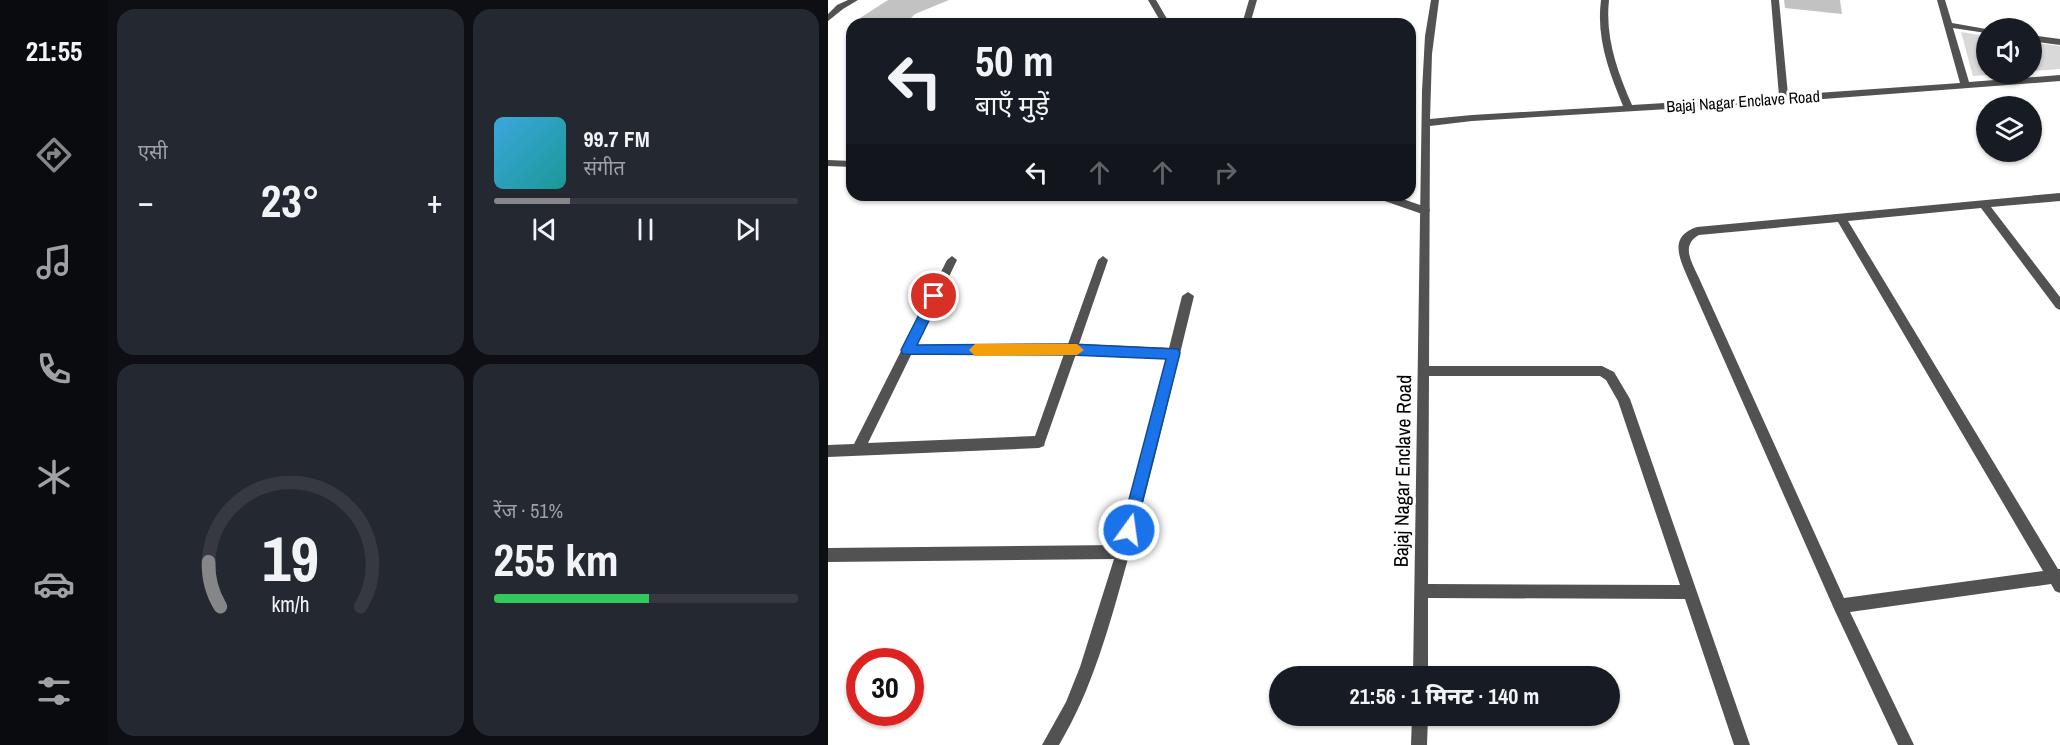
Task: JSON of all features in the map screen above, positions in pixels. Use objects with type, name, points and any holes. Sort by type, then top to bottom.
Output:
[{"type":"street","points":[[828,18],[854,0]]},
{"type":"street","points":[[1152,0],[1162,18]]},
{"type":"street","points":[[1248,18],[1253,0]]},
{"type":"street","name":"Bajaj Nagar Enclave Road","points":[[1420,666],[1426,123],[1431,16],[1435,0]]},
{"type":"street","points":[[1605,0],[1607,40],[1614,71],[1629,109]]},
{"type":"street","points":[[1775,0],[1784,99]]},
{"type":"street","points":[[1941,0],[1965,85]]},
{"type":"street","points":[[1948,25],[1976,29]]},
{"type":"street","points":[[2042,40],[2060,42]]},
{"type":"street","name":"Bajaj Nagar Enclave Road","points":[[1426,123],[2060,78]]},
{"type":"street","points":[[828,164],[846,164]]},
{"type":"street","points":[[1906,745],[1840,606],[1693,276],[1683,246],[1685,238],[1697,231],[2060,197]]},
{"type":"street","points":[[1397,201],[1425,211]]},
{"type":"street","points":[[1983,204],[2060,305]]},
{"type":"street","points":[[1840,606],[2058,580],[1841,217]]},
{"type":"street","points":[[858,450],[952,260]]},
{"type":"street","points":[[828,451],[1039,442],[1103,260]]},
{"type":"street","points":[[1050,745],[1066,720],[1091,660],[1123,552],[1188,296]]},
{"type":"street","points":[[907,350],[1071,350],[1174,353]]},
{"type":"street","points":[[1425,371],[1602,371],[1610,376],[1624,399],[1742,745]]},
{"type":"street","points":[[828,555],[1123,552]]},
{"type":"street","points":[[1421,591],[1690,592]]},
{"type":"street","points":[[1419,745],[1420,726]]},
{"type":"shaded area","points":[[1961,32],[1976,34],[1976,76],[1973,76]]},
{"type":"shaded area","points":[[2042,44],[2060,46],[2060,69],[2042,70]]},
{"type":"building","points":[[888,0],[949,0],[915,14],[911,18],[860,18]]},
{"type":"building","points":[[1784,0],[1840,0],[1842,14],[1785,8]]},
{"type":"slow traffic","points":[[975,350],[1077,350]]},
{"type":"route","points":[[934,296],[907,350],[1071,350],[1174,353],[1129,530]]}]
